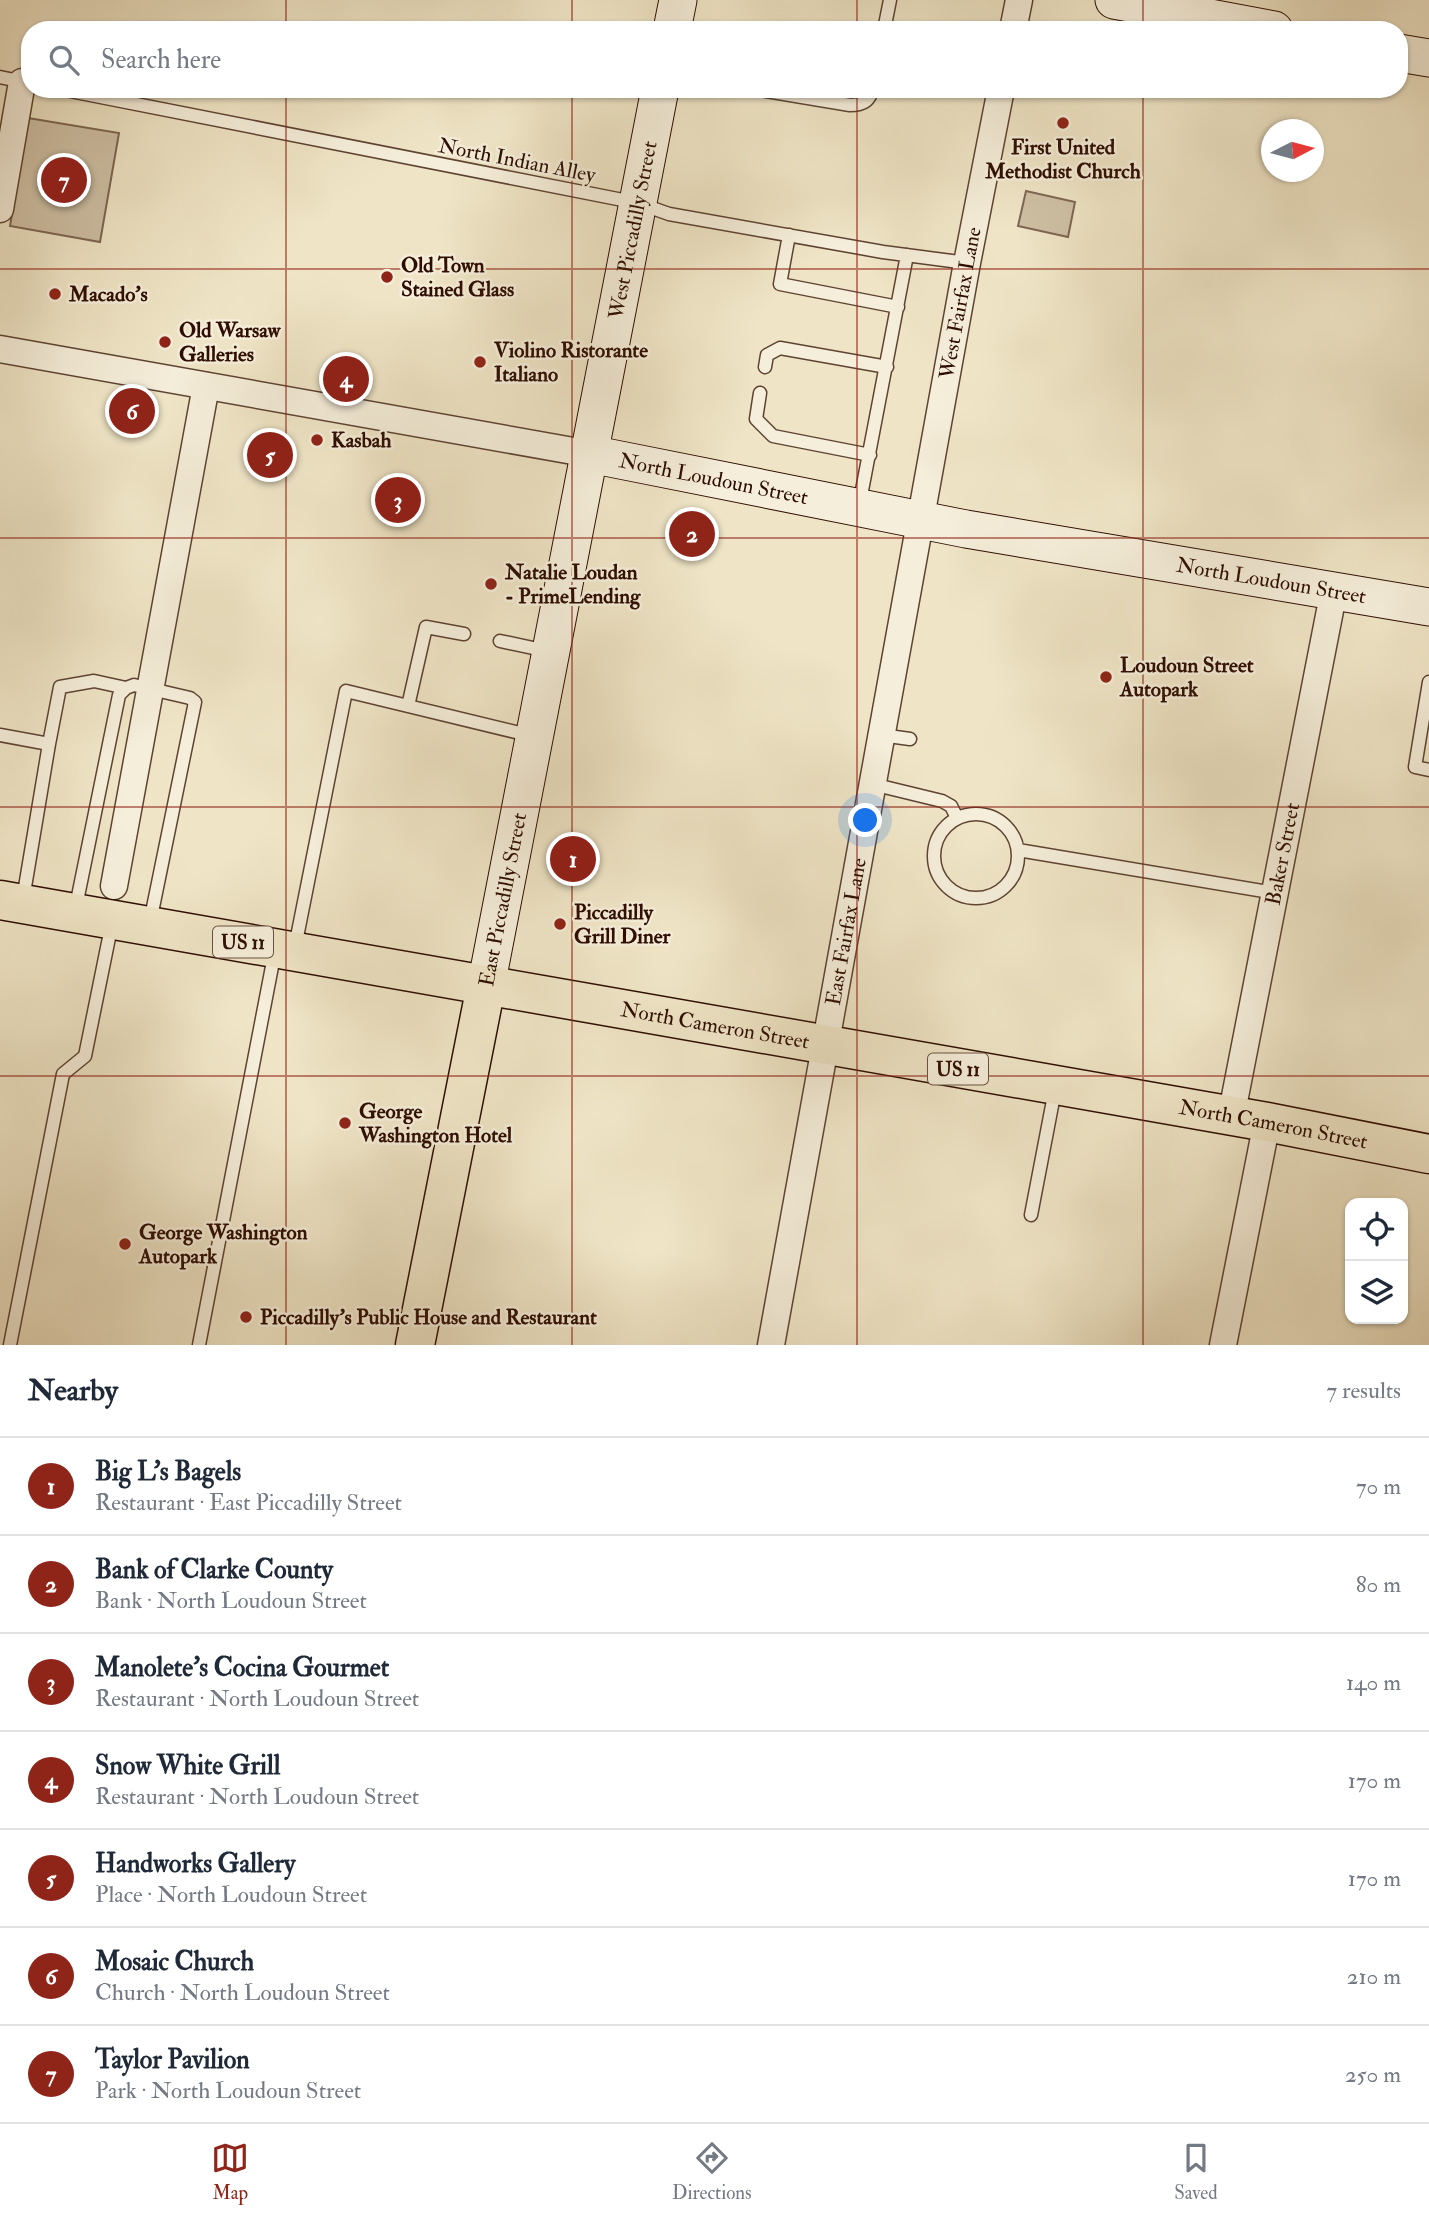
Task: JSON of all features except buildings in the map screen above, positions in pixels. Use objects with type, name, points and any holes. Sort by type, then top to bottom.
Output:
[{"type":"main road","name":"North Cameron Street","points":[[11,902],[75,913],[125,911],[285,949],[1249,1119],[1429,1154]]},
{"type":"main road","name":"East Piccadilly Street","points":[[415,1345],[486,986]]},
{"type":"street","points":[[674,21],[678,0]]},
{"type":"street","points":[[1015,21],[1019,0]]},
{"type":"street","points":[[1114,0],[1226,21]]},
{"type":"street","points":[[1408,54],[1429,58]]},
{"type":"street","points":[[0,209],[17,81]]},
{"type":"street","name":"West Piccadilly Street","points":[[590,454],[658,98]]},
{"type":"street","name":"West Fairfax Lane","points":[[921,519],[999,98]]},
{"type":"street","name":"North Loudoun Street","points":[[0,349],[590,454],[921,519],[1429,607]]},
{"type":"street","points":[[125,911],[138,688],[206,386]]},
{"type":"street","name":"East Piccadilly Street","points":[[486,986],[590,454]]},
{"type":"street","name":"East Fairfax Lane","points":[[771,1345],[921,519]]},
{"type":"street","name":"Baker Street","points":[[1223,1345],[1275,893],[1334,590]]},
{"type":"lane","points":[[886,21],[890,0]]},
{"type":"lane","name":"North Indian Alley","points":[[105,98],[638,204],[669,214],[967,263]]},
{"type":"lane","points":[[808,98],[861,105],[869,98]]},
{"type":"lane","points":[[789,235],[780,284],[898,307]]},
{"type":"lane","points":[[859,506],[907,255]]},
{"type":"lane","points":[[765,367],[767,355],[780,348],[887,367]]},
{"type":"lane","points":[[760,393],[756,419],[773,436],[870,456]]},
{"type":"lane","points":[[408,706],[426,627],[464,635]]},
{"type":"lane","points":[[500,641],[552,652]]},
{"type":"lane","points":[[10,1345],[63,1074],[85,1056],[103,960],[125,911],[195,702],[190,698],[94,681],[60,687],[11,902]]},
{"type":"lane","points":[[1429,682],[1415,767],[1429,770]]},
{"type":"lane","points":[[75,913],[119,695],[138,688]]},
{"type":"lane","points":[[199,1345],[285,949],[346,691],[536,737]]},
{"type":"lane","points":[[0,734],[49,744]]},
{"type":"lane","points":[[881,735],[910,739]]},
{"type":"lane","points":[[872,785],[942,801],[951,806],[957,818]]},
{"type":"lane","points":[[970,814],[996,818],[1013,837],[1017,850],[1014,871],[1002,889],[982,897],[960,895],[939,876],[934,863],[934,848],[939,835],[957,818],[970,814]]},
{"type":"lane","points":[[1017,850],[1275,893]]},
{"type":"lane","points":[[1031,1216],[1056,1086]]},
{"type":"shaded area","points":[[28,118],[119,133],[100,242],[10,226]]},
{"type":"shaded area","points":[[1026,191],[1075,202],[1068,237],[1018,226]]},
{"type":"place","name":"First United Methodist Church","points":[[1063,123]]},
{"type":"place","name":"Taylor Pavilion","points":[[64,180]]},
{"type":"place","name":"Old Town Stained Glass","points":[[387,277]]},
{"type":"place","name":"Macado's","points":[[55,294]]},
{"type":"place","name":"Old Warsaw Galleries","points":[[165,342]]},
{"type":"place","name":"Violino Ristorante Italiano","points":[[480,362]]},
{"type":"place","name":"Snow White Grill","points":[[346,379]]},
{"type":"place","name":"Mosaic Church","points":[[132,411]]},
{"type":"place","name":"Kasbah","points":[[317,440]]},
{"type":"place","name":"Handworks Gallery","points":[[270,455]]},
{"type":"place","name":"Manolete's Cocina Gourmet","points":[[398,500]]},
{"type":"place","name":"Bank of Clarke County","points":[[692,534]]},
{"type":"place","name":"Natalie Loudan - PrimeLending","points":[[491,584]]},
{"type":"place","name":"Loudoun Street Autopark","points":[[1106,677]]},
{"type":"place","name":"Big L's Bagels","points":[[573,859]]},
{"type":"place","name":"Piccadilly Grill Diner","points":[[560,924]]},
{"type":"place","name":"George Washington Hotel","points":[[345,1123]]},
{"type":"place","name":"George Washington Autopark","points":[[125,1244]]},
{"type":"place","name":"Piccadilly's Public House and Restaurant","points":[[246,1317]]}]
